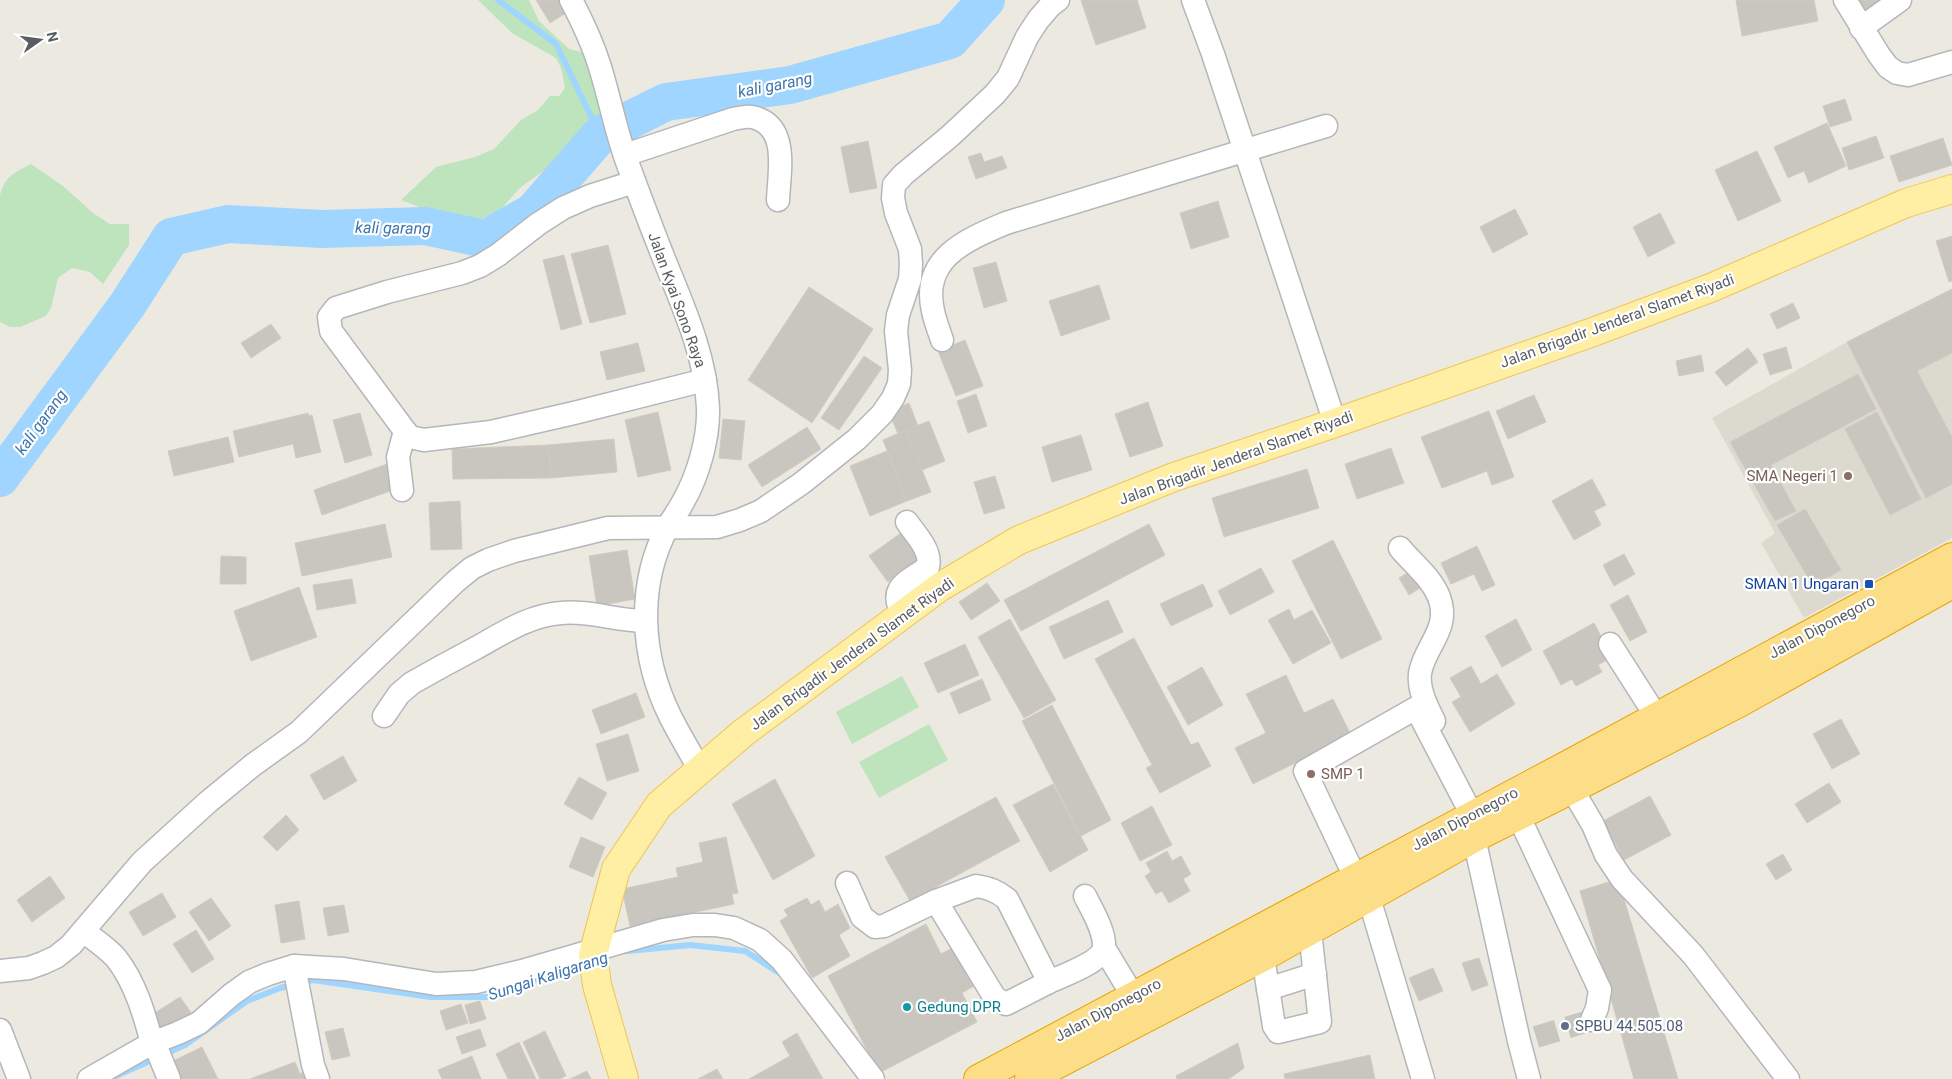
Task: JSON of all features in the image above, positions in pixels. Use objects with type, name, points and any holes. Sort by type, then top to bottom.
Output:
[{"type":"highway","name":"Jalan Diponegoro","points":[[1029,1079],[1140,1007],[1362,888],[1473,820],[1572,789],[1739,702],[1938,583],[1952,557]]},
{"type":"highway","name":"Jalan Diponegoro","points":[[1513,806],[1656,716],[1938,583]]},
{"type":"highway","name":"Jalan Diponegoro","points":[[1140,1007],[1263,957],[1310,931],[1362,888]]},
{"type":"highway","name":"Jalan Diponegoro","points":[[978,1079],[1053,1063]]},
{"type":"main road","name":"Jalan Brigadir Jenderal Slamet Riyadi","points":[[624,1079],[597,985],[593,952],[616,869],[659,805],[743,733],[940,587],[1019,540],[1174,476],[1334,423],[1594,332],[1722,283],[1906,203],[1952,189]]},
{"type":"street","name":"Jalan Kyai Sono Raya","points":[[571,0],[593,46],[634,182],[688,322],[699,354],[705,380],[708,429],[702,453],[685,500],[668,527],[651,575],[645,621],[650,660],[658,688],[670,716],[700,770]]},
{"type":"street","points":[[0,971],[28,968],[56,957],[71,945],[142,862],[215,796],[253,765],[299,732],[455,582],[472,568],[514,551],[608,528],[718,527],[761,511],[802,483],[858,439],[882,414],[893,398],[899,384],[900,370],[896,331],[898,315],[906,296],[911,272],[910,249],[896,213],[893,198],[894,185],[904,174],[964,124],[995,94],[1008,78],[1027,37],[1038,20],[1058,0]]},
{"type":"street","points":[[1193,0],[1213,54],[1334,423]]},
{"type":"street","points":[[1844,0],[1888,67],[1908,75],[1952,62]]},
{"type":"street","points":[[1861,28],[1900,0]]},
{"type":"street","points":[[622,144],[733,119],[751,117],[766,122],[776,133],[780,152],[778,200]]},
{"type":"street","points":[[942,340],[932,309],[934,271],[948,254],[978,234],[1006,222],[1326,126]]},
{"type":"street","points":[[634,182],[590,196],[563,208],[538,224],[498,256],[480,266],[462,273],[387,292],[336,308],[329,317],[331,331],[410,437],[424,440],[491,432],[556,418],[705,380]]},
{"type":"street","points":[[402,490],[398,458],[405,431]]},
{"type":"street","points":[[903,614],[896,598],[898,592],[901,587],[928,567],[930,560],[928,553],[907,522]]},
{"type":"street","points":[[1400,548],[1427,577],[1438,595],[1442,609],[1442,621],[1420,672],[1420,686],[1473,820],[1527,1039],[1529,1079]]},
{"type":"street","points":[[384,716],[399,694],[412,684],[502,633],[542,616],[562,612],[629,621],[645,621]]},
{"type":"street","points":[[1610,644],[1656,716]]},
{"type":"street","points":[[1423,1079],[1362,888],[1305,771],[1416,708],[1473,820]]},
{"type":"street","points":[[1572,789],[1592,825],[1606,856],[1622,879],[1693,955],[1788,1079]]},
{"type":"street","points":[[1513,806],[1600,990],[1597,1008],[1592,1020]]},
{"type":"street","points":[[847,883],[862,917],[875,927],[884,926],[936,901],[976,886],[999,892],[1007,899],[1049,982]]},
{"type":"street","points":[[1085,896],[1101,933],[1104,948],[1140,1007]]},
{"type":"street","points":[[936,901],[995,998],[1006,1004],[1092,962],[1104,948]]},
{"type":"street","points":[[89,1079],[156,1048],[199,1022],[249,982],[268,974],[344,969],[436,984],[460,984],[522,971],[593,952],[663,930],[693,925],[715,925],[734,928],[750,934],[760,940],[782,960],[873,1079]]},
{"type":"street","points":[[83,930],[115,957],[127,976],[141,1004],[169,1079]]},
{"type":"street","points":[[1263,957],[1274,1026],[1278,1032],[1320,1022],[1310,931]]},
{"type":"street","points":[[295,972],[313,1066],[318,1079]]},
{"type":"street","points":[[1268,989],[1315,974]]},
{"type":"street","points":[[0,1030],[19,1079]]},
{"type":"shaded area","name":"SMA Negeri 1","points":[[1952,289],[1952,538],[1804,618],[1761,543],[1775,533],[1712,418],[1847,342]]},
{"type":"green space","points":[[478,0],[529,0],[539,21],[569,49],[582,52],[602,110],[584,142],[521,187],[501,209],[479,220],[470,222],[438,214],[401,200],[436,167],[475,157],[494,149],[521,120],[538,110],[550,96],[559,96],[565,88],[561,68],[556,58],[512,33]]},
{"type":"green space","points":[[31,164],[63,186],[93,213],[110,224],[129,224],[129,245],[103,284],[90,272],[72,268],[58,278],[51,308],[46,316],[20,327],[10,327],[0,322],[0,195],[5,183],[15,172]]},
{"type":"green space","points":[[902,676],[919,707],[852,744],[836,712]]},
{"type":"green space","points":[[929,724],[948,760],[879,798],[859,762]]},
{"type":"building","points":[[536,0],[567,0],[572,9],[550,23]]},
{"type":"building","points":[[1081,0],[1137,0],[1146,28],[1096,45]]},
{"type":"building","points":[[1736,0],[1814,0],[1818,21],[1742,36]]},
{"type":"building","points":[[1857,0],[1891,0],[1872,17]]},
{"type":"building","points":[[1845,99],[1852,120],[1830,127],[1823,106]]},
{"type":"building","points":[[1827,123],[1846,166],[1809,183],[1804,171],[1788,178],[1774,147]]},
{"type":"building","points":[[1876,136],[1884,158],[1849,170],[1842,148]]},
{"type":"building","points":[[1943,138],[1952,165],[1899,182],[1890,156]]},
{"type":"building","points":[[868,141],[877,188],[850,193],[841,147]]},
{"type":"building","points":[[1757,151],[1781,201],[1738,221],[1715,170]]},
{"type":"building","points":[[981,153],[984,162],[1002,156],[1007,168],[976,179],[968,157]]},
{"type":"building","points":[[1218,201],[1229,237],[1191,249],[1180,213]]},
{"type":"building","points":[[1515,209],[1528,234],[1493,253],[1480,227]]},
{"type":"building","points":[[1660,213],[1675,243],[1648,257],[1633,227]]},
{"type":"building","points":[[1952,236],[1952,281],[1949,282],[1936,241]]},
{"type":"building","points":[[608,245],[626,314],[590,323],[571,254]]},
{"type":"building","points":[[564,255],[582,324],[561,330],[543,260]]},
{"type":"building","points":[[996,262],[1007,301],[984,308],[973,268]]},
{"type":"building","points":[[1099,285],[1110,319],[1061,336],[1049,301]]},
{"type":"building","points":[[809,287],[873,329],[812,423],[748,380]]},
{"type":"building","points":[[1952,289],[1952,353],[1917,371],[1952,437],[1952,484],[1926,498],[1847,342]]},
{"type":"building","points":[[1793,303],[1800,318],[1777,329],[1770,314]]},
{"type":"building","points":[[271,324],[281,338],[251,358],[241,343]]},
{"type":"building","points":[[965,340],[983,386],[956,396],[938,351]]},
{"type":"building","points":[[638,343],[645,371],[607,380],[600,352]]},
{"type":"building","points":[[1786,347],[1792,368],[1770,375],[1763,354]]},
{"type":"building","points":[[1748,348],[1758,362],[1726,386],[1715,372]]},
{"type":"building","points":[[1701,355],[1704,371],[1679,376],[1676,361]]},
{"type":"building","points":[[864,356],[882,368],[839,430],[821,418]]},
{"type":"building","points":[[1858,374],[1876,409],[1771,465],[1796,511],[1775,521],[1730,442]]},
{"type":"building","points":[[976,394],[987,426],[968,433],[957,401]]},
{"type":"building","points":[[1534,395],[1546,422],[1508,439],[1496,411]]},
{"type":"building","points":[[1148,402],[1163,446],[1130,457],[1115,414]]},
{"type":"building","points":[[909,403],[918,426],[898,434],[889,412]]},
{"type":"building","points":[[1489,411],[1514,477],[1492,485],[1487,471],[1442,488],[1421,437]]},
{"type":"building","points":[[658,412],[671,470],[638,477],[625,420]]},
{"type":"building","points":[[1877,412],[1921,499],[1890,515],[1845,429]]},
{"type":"building","points":[[308,413],[309,416],[312,415],[321,452],[296,458],[293,444],[239,457],[233,431]]},
{"type":"building","points":[[360,413],[372,455],[345,463],[333,420]]},
{"type":"building","points":[[723,419],[745,421],[741,460],[719,458]]},
{"type":"building","points":[[929,421],[945,461],[922,470],[906,430]]},
{"type":"building","points":[[807,427],[821,449],[762,487],[748,465]]},
{"type":"building","points":[[906,430],[931,492],[907,501],[883,440]]},
{"type":"building","points":[[1081,435],[1092,470],[1052,482],[1042,447]]},
{"type":"building","points":[[228,437],[234,462],[174,476],[168,451]]},
{"type":"building","points":[[614,439],[617,472],[551,478],[548,445]]},
{"type":"building","points":[[548,445],[551,478],[453,479],[452,449]]},
{"type":"building","points":[[1391,448],[1404,483],[1357,499],[1345,464]]},
{"type":"building","points":[[887,451],[907,501],[870,516],[850,466]]},
{"type":"building","points":[[390,463],[399,488],[322,515],[314,490]]},
{"type":"building","points":[[1307,469],[1319,508],[1224,537],[1212,498]]},
{"type":"building","points":[[995,476],[1005,508],[984,514],[974,482]]},
{"type":"building","points":[[1592,479],[1606,505],[1594,511],[1601,525],[1574,540],[1552,501]]},
{"type":"building","points":[[460,501],[462,549],[431,550],[429,503]]},
{"type":"building","points":[[1805,509],[1841,570],[1813,586],[1777,525]]},
{"type":"building","points":[[385,524],[392,557],[302,576],[295,543]]},
{"type":"building","points":[[1149,524],[1165,555],[1021,631],[1004,600]]},
{"type":"building","points":[[905,530],[924,557],[888,582],[869,556]]},
{"type":"building","points":[[1333,540],[1382,639],[1341,659],[1292,561]]},
{"type":"building","points":[[1477,546],[1495,585],[1482,591],[1474,574],[1451,584],[1441,563]]},
{"type":"building","points":[[627,550],[635,599],[597,606],[589,556]]},
{"type":"building","points":[[1624,554],[1635,574],[1614,586],[1603,565]]},
{"type":"building","points":[[221,556],[246,557],[246,584],[220,584]]},
{"type":"building","points":[[1261,568],[1274,592],[1230,615],[1218,591]]},
{"type":"building","points":[[1414,569],[1427,589],[1423,592],[1420,588],[1409,595],[1399,578]]},
{"type":"building","points":[[352,579],[356,603],[317,610],[313,585]]},
{"type":"building","points":[[987,583],[1000,601],[971,620],[959,602]]},
{"type":"building","points":[[1203,584],[1213,606],[1171,626],[1160,604]]},
{"type":"building","points":[[299,587],[317,637],[251,661],[234,611]]},
{"type":"building","points":[[1628,595],[1647,632],[1630,641],[1610,605]]},
{"type":"building","points":[[1108,600],[1123,632],[1064,659],[1049,627]]},
{"type":"building","points":[[1289,609],[1294,620],[1312,610],[1331,643],[1293,664],[1268,620]]},
{"type":"building","points":[[1010,619],[1056,700],[1024,718],[978,637]]},
{"type":"building","points":[[1516,619],[1532,650],[1502,667],[1485,636]]},
{"type":"building","points":[[1594,623],[1612,657],[1598,665],[1602,672],[1576,686],[1572,679],[1561,685],[1543,651]]},
{"type":"building","points":[[1134,638],[1191,745],[1198,742],[1211,766],[1160,793],[1146,768],[1152,765],[1095,659]]},
{"type":"building","points":[[965,644],[979,675],[938,693],[924,663]]},
{"type":"building","points":[[1471,666],[1481,684],[1497,674],[1515,704],[1470,732],[1452,702],[1461,697],[1450,678]]},
{"type":"building","points":[[1202,667],[1223,705],[1188,725],[1167,687]]},
{"type":"building","points":[[1286,675],[1304,713],[1333,699],[1351,735],[1253,784],[1235,748],[1266,733],[1246,694]]},
{"type":"building","points":[[982,679],[991,700],[959,714],[950,693]]},
{"type":"building","points":[[636,693],[645,717],[601,734],[592,710]]},
{"type":"building","points":[[1052,705],[1111,820],[1081,836],[1022,721]]},
{"type":"building","points":[[1841,719],[1860,754],[1832,769],[1813,734]]},
{"type":"building","points":[[628,734],[639,771],[607,781],[596,744]]},
{"type":"building","points":[[343,756],[357,781],[324,800],[310,775]]},
{"type":"building","points":[[579,777],[607,793],[592,820],[564,804]]},
{"type":"building","points":[[775,779],[815,856],[773,880],[732,804]]},
{"type":"building","points":[[1829,783],[1841,802],[1807,823],[1795,804]]},
{"type":"building","points":[[1053,784],[1088,850],[1050,872],[1013,805]]},
{"type":"building","points":[[1650,796],[1671,835],[1624,860],[1603,821]]},
{"type":"building","points":[[996,797],[1020,841],[910,901],[885,857]]},
{"type":"building","points":[[1152,806],[1172,845],[1140,861],[1121,823]]},
{"type":"building","points":[[286,815],[299,830],[277,851],[263,837]]},
{"type":"building","points":[[581,837],[605,847],[593,877],[569,867]]},
{"type":"building","points":[[726,837],[738,893],[732,894],[734,904],[630,926],[622,889],[678,877],[676,868],[703,862],[699,843]]},
{"type":"building","points":[[1167,851],[1172,861],[1181,856],[1191,874],[1183,879],[1190,891],[1169,903],[1162,891],[1156,894],[1145,876],[1151,872],[1146,863]]},
{"type":"building","points":[[1783,854],[1792,870],[1776,880],[1766,864]]},
{"type":"building","points":[[50,876],[65,898],[32,922],[17,900]]},
{"type":"building","points":[[1618,879],[1678,1079],[1634,1079],[1580,891]]},
{"type":"building","points":[[162,893],[176,917],[143,936],[129,912]]},
{"type":"building","points":[[211,898],[231,926],[209,941],[189,912]]},
{"type":"building","points":[[807,898],[811,905],[819,900],[825,912],[838,904],[850,928],[839,935],[850,956],[812,978],[780,921],[788,916],[784,910]]},
{"type":"building","points":[[299,901],[305,939],[281,943],[275,905]]},
{"type":"building","points":[[344,905],[349,932],[328,936],[323,908]]},
{"type":"building","name":"Gedung DPR","points":[[926,924],[941,954],[958,945],[979,983],[962,993],[977,1022],[879,1073],[828,976]]},
{"type":"building","points":[[196,930],[214,959],[192,973],[173,944]]},
{"type":"building","points":[[1479,958],[1488,985],[1472,991],[1462,963]]},
{"type":"building","points":[[1433,968],[1443,991],[1419,1001],[1409,978]]},
{"type":"building","points":[[180,997],[192,1014],[162,1034],[150,1016]]},
{"type":"building","points":[[480,1001],[486,1019],[470,1024],[465,1005]]},
{"type":"building","points":[[461,1004],[468,1023],[446,1030],[440,1011]]},
{"type":"building","points":[[343,1028],[350,1056],[332,1060],[325,1032]]},
{"type":"building","points":[[480,1029],[486,1046],[462,1054],[456,1037]]},
{"type":"building","points":[[545,1031],[566,1076],[559,1079],[540,1079],[523,1042]]},
{"type":"building","points":[[797,1033],[823,1079],[749,1079],[790,1056],[782,1042]]},
{"type":"building","points":[[519,1042],[536,1079],[508,1079],[496,1054]]},
{"type":"building","points":[[1238,1043],[1244,1068],[1229,1079],[1177,1079],[1176,1076]]},
{"type":"building","points":[[202,1047],[218,1079],[177,1079],[169,1063]]},
{"type":"building","points":[[1370,1055],[1375,1079],[1285,1079],[1284,1074]]},
{"type":"building","points":[[472,1056],[481,1079],[442,1079],[438,1070]]},
{"type":"building","points":[[295,1062],[300,1074],[305,1071],[308,1079],[250,1079]]},
{"type":"building","points":[[717,1069],[723,1079],[698,1079]]},
{"type":"building","points":[[587,1071],[591,1079],[570,1079]]},
{"type":"waterway","points":[[498,0],[556,44],[600,135]]},
{"type":"waterway","name":"kali garang","points":[[0,478],[128,304],[171,237],[228,224],[322,229],[425,226],[485,239],[533,212],[600,135],[666,102],[790,85],[950,40],[986,0]]},
{"type":"waterway","name":"Sungai Kaligarang","points":[[628,951],[690,945],[745,951],[781,974]]},
{"type":"waterway","name":"Sungai Kaligarang","points":[[112,1078],[185,1045],[247,1001],[280,988],[313,980],[431,997],[487,997],[564,970]]},
{"type":"tunnel","points":[[1536,1037],[1592,1020]]},
{"type":"place","name":"SMA Negeri 1","points":[[1848,476]]},
{"type":"place","name":"SMAN 1 Ungaran","points":[[1869,584]]},
{"type":"place","name":"SMP 1","points":[[1311,774]]},
{"type":"place","name":"Gedung DPR","points":[[907,1007]]},
{"type":"place","name":"SPBU 44.505.08","points":[[1565,1026]]}]
